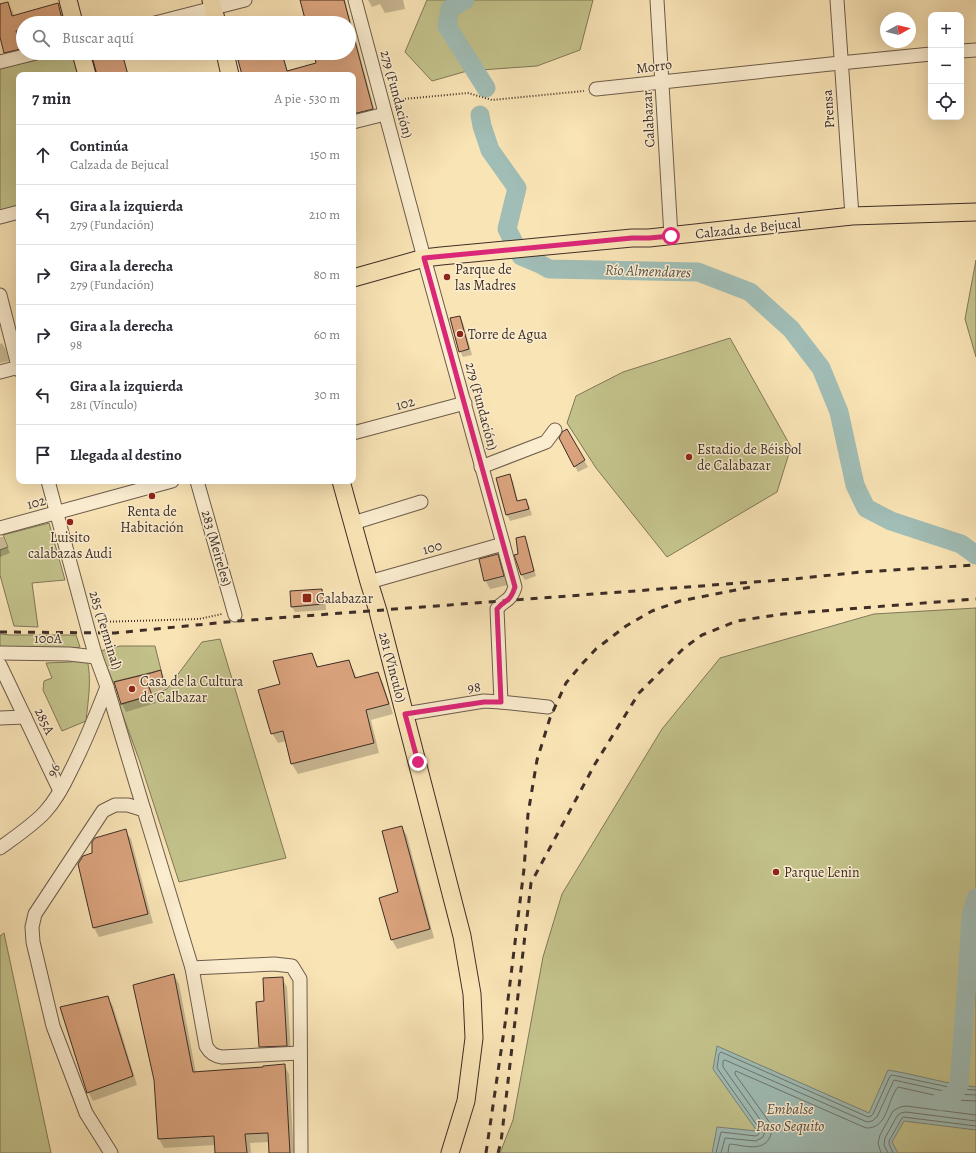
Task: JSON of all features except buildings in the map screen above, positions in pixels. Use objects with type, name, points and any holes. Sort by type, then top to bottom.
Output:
[{"type":"main road","points":[[68,0],[72,16]]},
{"type":"main road","points":[[83,60],[86,72]]},
{"type":"main road","points":[[226,60],[229,72]]},
{"type":"main road","name":"Calzada de Bejucal","points":[[356,277],[433,257],[671,236],[852,216],[976,212]]},
{"type":"main road","name":"281 (Vínculo)","points":[[342,484],[378,610],[462,936],[472,994],[474,1038],[466,1101],[450,1153]]},
{"type":"street","points":[[186,16],[213,10],[245,0]]},
{"type":"street","name":"279 (Fundación)","points":[[355,0],[384,108],[433,257],[465,403],[481,467],[515,587],[512,596],[497,609],[501,702]]},
{"type":"street","name":"Calabazar","points":[[657,0],[671,236]]},
{"type":"street","name":"Prensa","points":[[837,0],[840,63],[852,216]]},
{"type":"street","points":[[964,51],[976,50]]},
{"type":"street","name":"Morro","points":[[596,90],[928,54]]},
{"type":"street","points":[[0,62],[16,58]]},
{"type":"street","points":[[356,121],[384,108]]},
{"type":"street","points":[[0,217],[16,213]]},
{"type":"street","points":[[0,295],[16,356]]},
{"type":"street","points":[[0,372],[16,369]]},
{"type":"street","name":"102","points":[[356,432],[465,403]]},
{"type":"street","points":[[481,467],[546,442],[555,430]]},
{"type":"street","name":"285 (Terminal)","points":[[49,484],[96,657],[107,687],[192,968],[206,1046],[210,1052],[216,1056],[222,1057],[300,1053]]},
{"type":"street","name":"102","points":[[0,528],[161,484]]},
{"type":"street","name":"283 (Meireles)","points":[[198,484],[235,613]]},
{"type":"street","points":[[353,522],[421,502]]},
{"type":"street","name":"100","points":[[369,582],[503,544]]},
{"type":"street","name":"100A","points":[[0,653],[69,654],[96,657]]},
{"type":"street","name":"285A","points":[[0,664],[60,791]]},
{"type":"street","name":"96","points":[[0,848],[45,812],[60,791],[86,739],[107,687]]},
{"type":"street","name":"98","points":[[405,714],[484,702],[501,702],[548,707]]},
{"type":"street","points":[[0,718],[25,718]]},
{"type":"street","points":[[111,1153],[86,1113],[53,1026],[33,942],[32,927],[35,914],[103,811],[114,805],[128,805],[144,810]]},
{"type":"street","points":[[192,968],[274,964],[292,966],[300,979],[301,1153]]},
{"type":"path","points":[[384,108],[391,100],[468,93],[492,100],[596,90]]},
{"type":"path","points":[[86,623],[199,619],[235,613]]},
{"type":"shaded area","points":[[427,0],[593,0],[580,50],[537,66],[467,71],[432,81],[405,52]]},
{"type":"shaded area","points":[[16,58],[16,60],[83,60],[86,72],[16,72],[16,213],[0,217],[0,62]]},
{"type":"shaded area","points":[[976,260],[976,357],[965,319]]},
{"type":"shaded area","name":"Estadio de Béisbol de Calabazar","points":[[730,338],[791,447],[777,492],[667,557],[596,468],[567,423],[576,396],[623,372]]},
{"type":"shaded area","points":[[49,523],[65,580],[32,583],[38,627],[14,626],[0,575],[0,550],[8,547],[3,535]]},
{"type":"shaded area","name":"Parque Lenin","points":[[976,608],[976,1153],[500,1153],[513,1120],[543,957],[562,894],[662,729],[720,658],[874,614]]},
{"type":"shaded area","points":[[0,634],[76,635],[80,647],[62,650],[0,648]]},
{"type":"shaded area","points":[[220,639],[286,858],[179,882],[140,762],[119,705],[167,689],[202,642]]},
{"type":"shaded area","points":[[120,646],[155,646],[161,670],[113,682],[100,651]]},
{"type":"shaded area","points":[[87,659],[89,698],[86,721],[62,731],[43,690],[44,681],[52,678],[46,663],[71,662]]},
{"type":"shaded area","points":[[4,933],[51,1153],[0,1153],[0,936]]},
{"type":"water","name":"Embalse Paso Sequito","points":[[717,1046],[869,1113],[888,1070],[954,1084],[976,1087],[976,1130],[904,1121],[892,1142],[898,1153],[712,1153],[717,1127],[757,1131],[713,1069]]},
{"type":"waterway","name":"Río Almendares","points":[[465,0],[450,9],[447,26],[486,88]]},
{"type":"waterway","name":"Río Almendares","points":[[480,115],[490,150],[517,188],[507,229],[521,256],[549,269],[698,272],[750,292],[791,329],[821,368],[839,412],[855,485],[866,508],[891,521],[961,544],[976,555]]},
{"type":"waterway","points":[[941,1101],[952,1097],[959,1085],[971,916],[976,898]]},
{"type":"railway","points":[[0,632],[115,633],[237,621],[793,579],[861,572],[976,565]]},
{"type":"railway","points":[[486,1153],[505,1024],[524,869],[528,814],[537,760],[550,718],[566,683],[596,649],[626,626],[652,611],[680,601],[751,587]]},
{"type":"railway","points":[[498,1153],[501,1142],[531,883],[595,764],[639,693],[684,648],[702,635],[737,621],[783,614],[976,599]]},
{"type":"place","name":"Parque de las Madres","points":[[447,277]]},
{"type":"place","name":"Torre de Agua","points":[[460,334]]},
{"type":"place","name":"Estadio de Béisbol de Calabazar","points":[[689,457]]},
{"type":"place","name":"Renta de Habitación","points":[[152,496]]},
{"type":"place","name":"Luisito calabazas Audi","points":[[70,522]]},
{"type":"place","name":"Calabazar","points":[[307,598]]},
{"type":"place","name":"Casa de la Cultura de Calbazar","points":[[132,689]]},
{"type":"place","name":"Parque Lenin","points":[[776,872]]},
{"type":"route","points":[[418,762],[405,714],[484,702],[501,702],[497,609],[512,596],[515,587],[424,258],[632,238],[671,236]]}]
